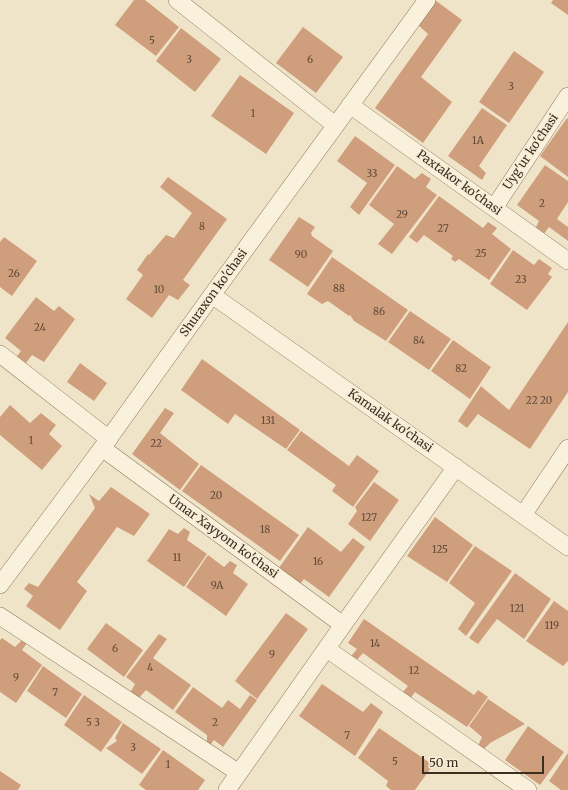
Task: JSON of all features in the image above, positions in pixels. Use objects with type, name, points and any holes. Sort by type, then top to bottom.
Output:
[{"type":"street","points":[[177,0],[335,125]]},
{"type":"street","name":"Shuraxon ko'chasi","points":[[0,586],[106,444],[212,295],[427,0]]},
{"type":"street","name":"Uyg'ur ko'chasi","points":[[494,208],[568,96]]},
{"type":"street","name":"Paxtakor ko'chasi","points":[[350,105],[568,261]]},
{"type":"street","name":"Kamalak ko'chasi","points":[[212,295],[568,547]]},
{"type":"street","name":"Umar Xayyom ko'chasi","points":[[0,354],[106,444],[343,625]]},
{"type":"street","points":[[523,515],[568,448]]},
{"type":"street","points":[[227,790],[456,468]]},
{"type":"street","points":[[0,616],[239,773]]},
{"type":"street","points":[[327,649],[528,790]]},
{"type":"building","points":[[134,0],[145,0],[179,27],[156,56],[115,25]]},
{"type":"building","points":[[435,0],[462,20],[421,77],[452,102],[423,143],[375,108],[428,34],[417,24]]},
{"type":"building","points":[[553,0],[568,0],[568,15],[551,3]]},
{"type":"building","points":[[303,27],[343,57],[316,93],[276,63]]},
{"type":"building","points":[[181,28],[221,59],[195,92],[156,61]]},
{"type":"building","points":[[514,51],[544,72],[509,123],[479,102]]},
{"type":"building","points":[[240,75],[294,113],[266,154],[211,116]]},
{"type":"building","points":[[482,108],[507,125],[479,166],[486,173],[482,180],[448,156]]},
{"type":"building","points":[[567,118],[568,119],[568,177],[540,156]]},
{"type":"building","points":[[355,136],[395,165],[359,215],[350,207],[367,183],[337,161]]},
{"type":"building","points":[[545,165],[568,181],[568,202],[557,219],[568,227],[568,241],[549,227],[543,235],[535,229],[539,221],[517,205]]},
{"type":"building","points":[[397,166],[415,179],[422,173],[431,179],[426,187],[437,195],[392,254],[378,244],[394,224],[369,205]]},
{"type":"building","points":[[168,177],[227,219],[183,280],[190,285],[178,300],[169,295],[152,318],[126,299],[143,275],[137,270],[148,254],[149,255],[166,235],[174,238],[192,213],[160,187]]},
{"type":"building","points":[[439,196],[483,228],[488,222],[497,228],[492,234],[511,249],[489,280],[459,259],[455,262],[451,259],[453,256],[424,235],[417,243],[409,237]]},
{"type":"building","points":[[299,217],[315,227],[311,233],[312,236],[333,251],[308,287],[269,260]]},
{"type":"building","points":[[4,237],[37,261],[12,296],[0,287],[0,242]]},
{"type":"building","points":[[513,250],[534,265],[539,259],[552,268],[548,274],[552,277],[527,310],[490,284]]},
{"type":"building","points":[[332,257],[408,310],[386,341],[354,321],[350,315],[349,316],[328,301],[322,304],[307,294]]},
{"type":"building","points":[[36,297],[54,311],[59,306],[75,319],[44,362],[32,355],[23,367],[14,360],[21,351],[5,338]]},
{"type":"building","points":[[410,311],[451,339],[429,370],[388,342]]},
{"type":"building","points":[[568,322],[568,392],[530,449],[478,414],[467,428],[458,421],[481,386],[509,410]]},
{"type":"building","points":[[453,340],[491,367],[470,399],[431,371]]},
{"type":"building","points":[[202,359],[300,430],[286,449],[235,414],[228,424],[181,390]]},
{"type":"building","points":[[80,363],[107,383],[94,401],[67,382]]},
{"type":"building","points":[[10,405],[30,423],[41,413],[56,425],[49,434],[62,446],[42,470],[0,435],[0,417]]},
{"type":"building","points":[[165,408],[174,413],[160,433],[199,464],[180,490],[132,454]]},
{"type":"building","points":[[301,431],[349,466],[357,455],[379,471],[353,507],[332,491],[336,485],[287,450]]},
{"type":"building","points":[[201,465],[299,535],[280,561],[182,491]]},
{"type":"building","points":[[374,482],[399,500],[370,541],[348,524],[357,511],[355,507]]},
{"type":"building","points":[[111,487],[150,514],[134,536],[117,527],[77,582],[87,591],[60,630],[26,606],[33,596],[24,589],[29,583],[38,587],[95,508],[89,494],[99,501]]},
{"type":"building","points":[[435,517],[473,545],[447,582],[407,556]]},
{"type":"building","points":[[308,527],[341,552],[353,538],[365,547],[329,597],[304,579],[297,588],[276,572]]},
{"type":"building","points":[[184,528],[190,532],[187,540],[207,554],[184,587],[147,561],[169,529],[178,534]]},
{"type":"building","points":[[475,546],[512,571],[466,636],[458,629],[475,603],[449,583]]},
{"type":"building","points":[[208,555],[224,567],[230,561],[237,565],[233,573],[248,584],[226,616],[186,587]]},
{"type":"building","points":[[515,573],[551,599],[524,639],[497,619],[478,644],[469,638]]},
{"type":"building","points":[[554,601],[568,611],[568,661],[563,666],[526,641]]},
{"type":"building","points":[[286,613],[308,629],[257,699],[235,681]]},
{"type":"building","points":[[364,619],[474,695],[478,690],[488,697],[467,727],[415,692],[410,699],[402,693],[408,686],[363,653],[356,661],[351,656],[357,649],[348,643]]},
{"type":"building","points":[[106,623],[143,650],[124,677],[87,649]]},
{"type":"building","points":[[159,634],[167,639],[153,658],[191,685],[173,710],[146,690],[138,699],[130,693],[135,684],[126,677]]},
{"type":"building","points":[[2,638],[15,647],[22,640],[27,643],[22,650],[42,665],[16,703],[0,692],[0,640]]},
{"type":"building","points":[[43,666],[82,694],[66,718],[27,691]]},
{"type":"building","points":[[322,684],[363,712],[371,703],[383,712],[355,756],[299,716]]},
{"type":"building","points":[[193,687],[222,708],[228,700],[240,709],[250,695],[257,700],[223,747],[214,740],[207,749],[207,735],[175,712]]},
{"type":"building","points":[[84,695],[122,722],[101,752],[64,725]]},
{"type":"building","points":[[488,699],[525,724],[490,743],[483,750],[478,746],[482,737],[469,726]]},
{"type":"building","points":[[123,723],[161,749],[142,774],[106,748],[117,741],[115,738]]},
{"type":"building","points":[[528,726],[564,752],[540,785],[505,760]]},
{"type":"building","points":[[379,728],[433,765],[415,790],[391,790],[386,786],[388,781],[358,758]]},
{"type":"building","points":[[163,750],[205,780],[198,790],[146,790],[139,785]]},
{"type":"building","points":[[568,753],[568,790],[561,790],[549,781]]},
{"type":"building","points":[[0,771],[21,785],[18,790],[0,790]]}]
